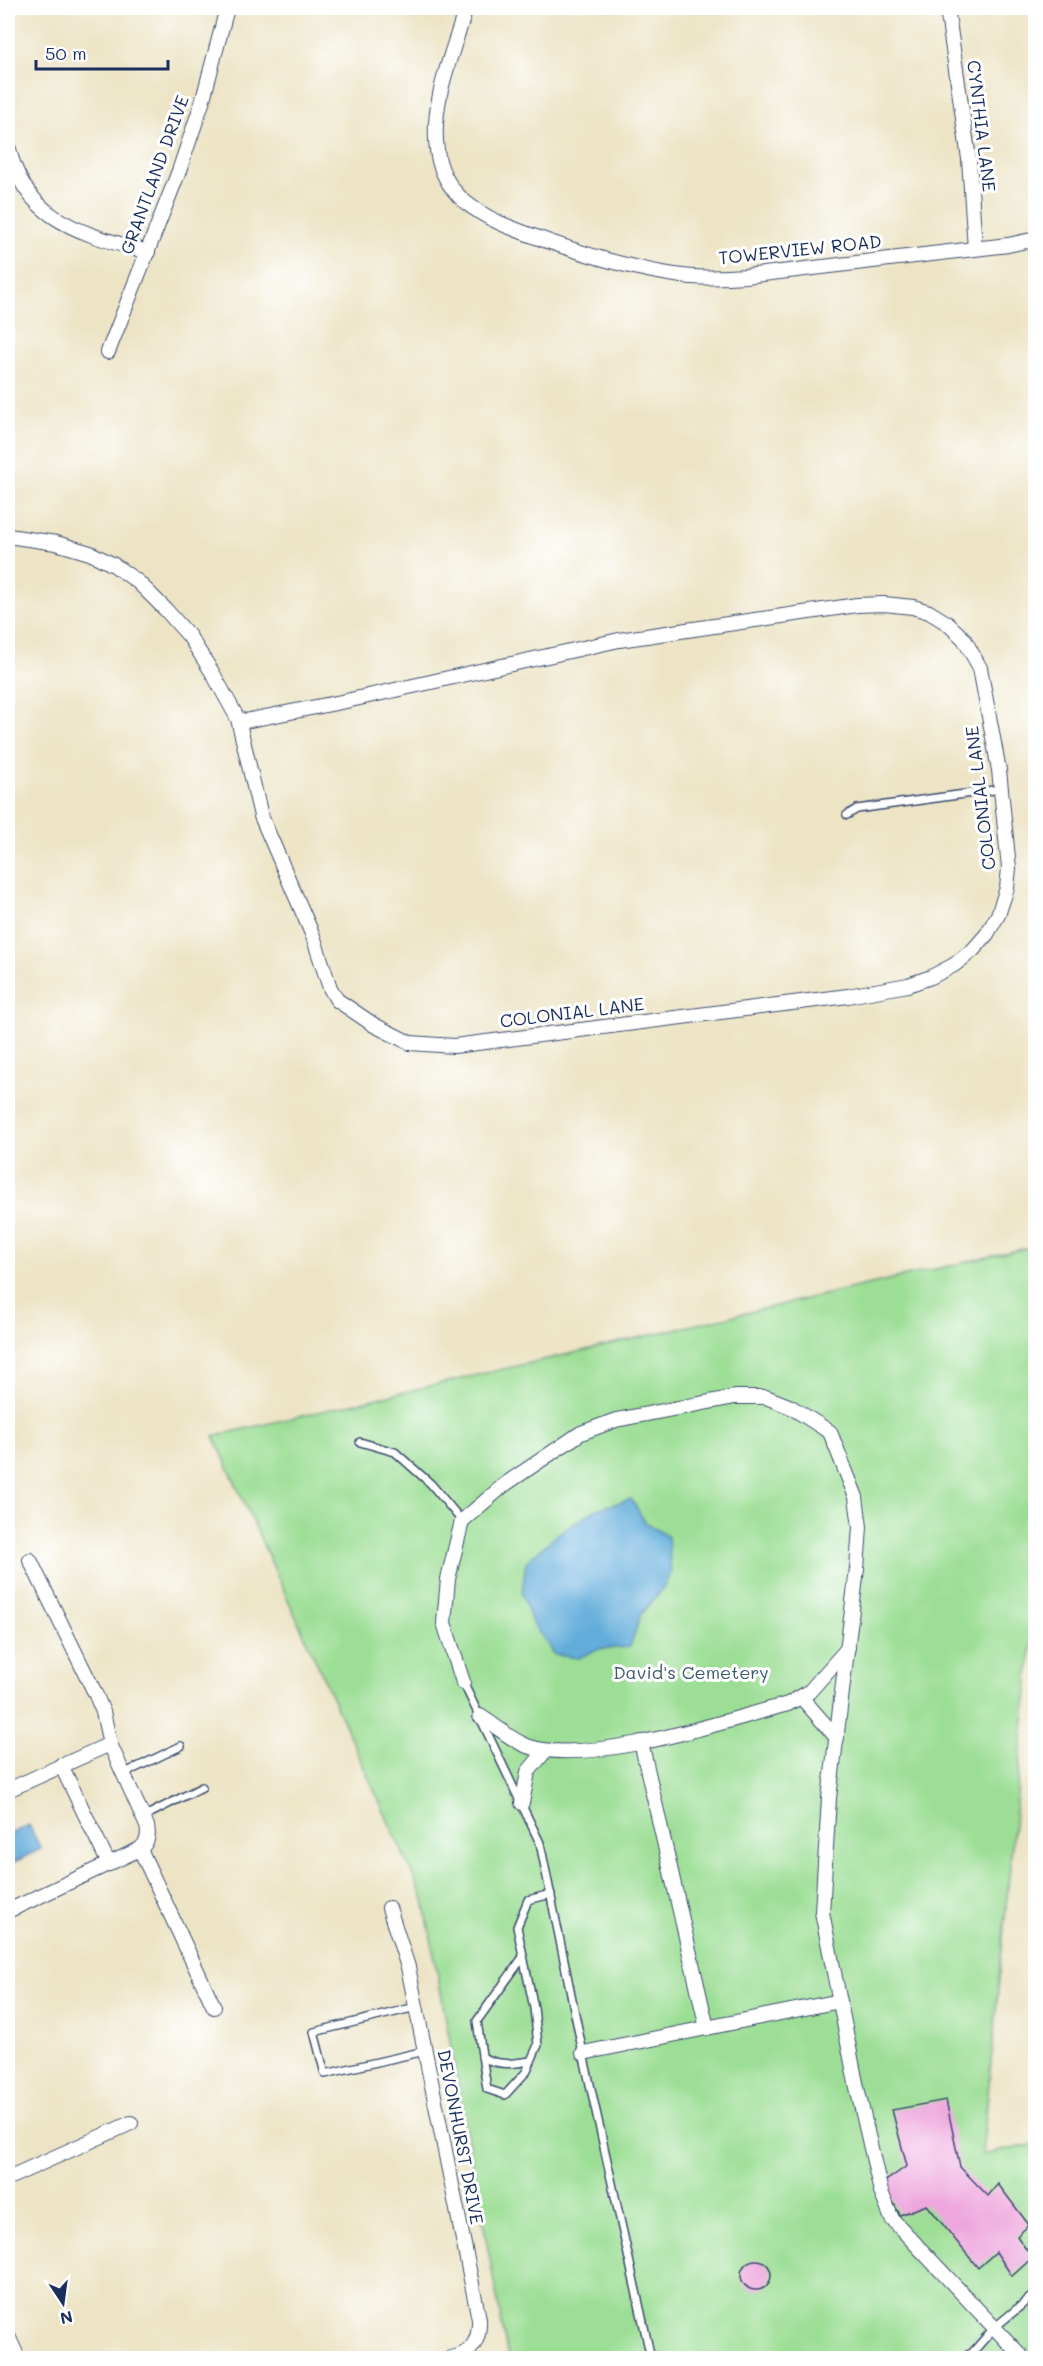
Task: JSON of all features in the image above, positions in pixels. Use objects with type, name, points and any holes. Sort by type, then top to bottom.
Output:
[{"type":"street","name":"GRANTLAND DRIVE","points":[[108,352],[179,171],[227,8]]},
{"type":"street","name":"TOWERVIEW ROAD","points":[[466,8],[442,90],[436,126],[437,150],[443,172],[452,188],[487,217],[507,227],[592,257],[636,269],[711,278],[746,276],[975,249],[1035,239]]},
{"type":"street","name":"CYNTHIA LANE","points":[[947,8],[969,159],[975,249]]},
{"type":"street","points":[[8,145],[22,185],[30,198],[46,213],[66,226],[148,252]]},
{"type":"street","name":"COLONIAL LANE","points":[[8,536],[56,543],[90,553],[114,565],[138,582],[189,636],[238,719],[261,816],[313,936],[330,988],[337,1000],[374,1025],[410,1044],[454,1046],[758,1009],[908,985],[931,977],[954,965],[973,950],[987,934],[998,915],[1007,888],[1009,868],[1001,789],[980,668],[974,653],[964,639],[947,623],[929,612],[913,607],[884,604],[857,605],[619,640],[346,701],[245,721],[238,719]]},
{"type":"street","points":[[464,1682],[444,1623],[448,1579],[462,1521],[504,1485],[581,1433],[616,1420],[735,1397],[766,1397],[791,1407],[830,1432],[856,1497],[860,1527],[848,1648],[829,1798],[822,1912],[840,2001],[881,2192],[892,2218],[1023,2358]]},
{"type":"street","points":[[8,1911],[140,1849],[146,1843],[149,1834],[110,1744],[103,1712],[30,1560]]},
{"type":"street","points":[[480,1716],[524,1745],[545,1750],[590,1750],[641,1742],[788,1704],[809,1692],[848,1648]]},
{"type":"street","points":[[801,1697],[837,1738]]},
{"type":"street","points":[[641,1742],[707,2028]]},
{"type":"street","points":[[8,1790],[110,1744]]},
{"type":"street","points":[[522,1803],[528,1772],[545,1750]]},
{"type":"street","points":[[61,1765],[109,1864]]},
{"type":"street","points":[[140,1849],[214,2007]]},
{"type":"street","name":"DEVONHURST DRIVE","points":[[389,1908],[408,1968],[479,2319],[476,2343],[469,2352],[451,2358]]},
{"type":"street","points":[[583,2053],[840,2001]]},
{"type":"street","points":[[8,2178],[130,2123]]},
{"type":"street","points":[[8,2336],[18,2358]]},
{"type":"lane","points":[[847,815],[857,809],[1001,789]]},
{"type":"lane","points":[[360,1442],[395,1452],[431,1484],[462,1521]]},
{"type":"lane","points":[[464,1682],[540,1843],[583,2053],[651,2358]]},
{"type":"lane","points":[[123,1774],[182,1746]]},
{"type":"lane","points":[[143,1817],[202,1787]]},
{"type":"lane","points":[[523,1957],[477,2021],[487,2089],[505,2095],[526,2072],[538,2045],[534,2008],[517,1927],[528,1900],[551,1894]]},
{"type":"lane","points":[[416,2007],[314,2032],[325,2074],[425,2051]]},
{"type":"lane","points":[[482,2057],[493,2063],[508,2065],[531,2061]]},
{"type":"lane","points":[[960,2358],[972,2353],[994,2328],[1035,2294]]},
{"type":"green space","name":"David's Cemetery","points":[[1035,1246],[1035,1607],[982,2155],[1035,2144],[1035,2358],[508,2358],[424,1900],[214,1436]]},
{"type":"water","points":[[631,1499],[645,1522],[668,1537],[671,1573],[661,1591],[641,1614],[630,1647],[597,1649],[579,1658],[555,1655],[532,1623],[522,1593],[526,1562],[559,1533],[597,1509]]},
{"type":"water","points":[[29,1825],[41,1849],[8,1865],[8,1835]]},
{"type":"building","points":[[946,2100],[960,2167],[988,2196],[998,2184],[1029,2225],[1017,2236],[1032,2258],[1012,2276],[996,2252],[978,2268],[927,2205],[900,2215],[883,2183],[907,2166],[892,2110]]},
{"type":"building","points":[[756,2260],[762,2261],[770,2269],[770,2281],[762,2289],[756,2290],[750,2289],[742,2281],[741,2275],[742,2269],[750,2261]]}]
